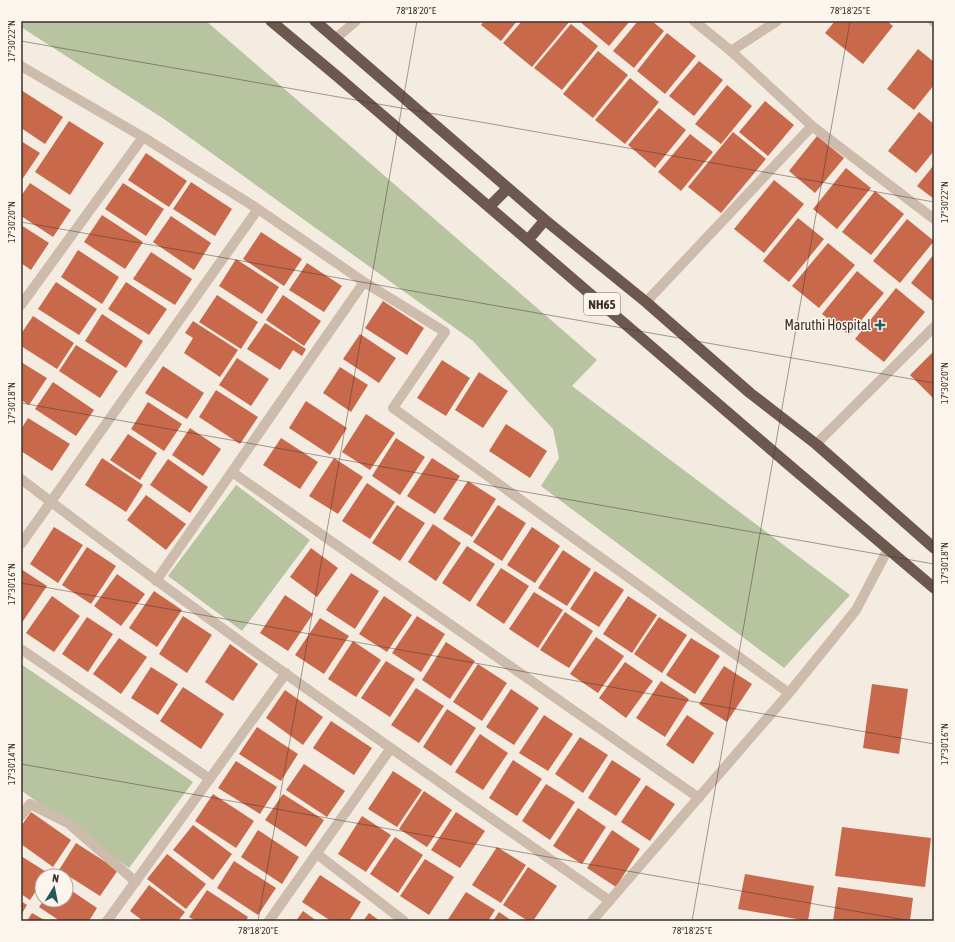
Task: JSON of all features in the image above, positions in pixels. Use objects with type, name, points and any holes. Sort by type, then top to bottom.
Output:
[{"type":"highway","name":"NH65","points":[[271,21],[934,588]]},
{"type":"highway","name":"NH65","points":[[315,21],[545,220],[646,302],[750,393],[816,444],[934,548]]},
{"type":"highway","points":[[489,207],[508,188]]},
{"type":"highway","points":[[528,240],[545,220]]},
{"type":"street","points":[[335,39],[356,21]]},
{"type":"street","points":[[694,21],[731,51],[812,126],[934,219]]},
{"type":"street","points":[[731,51],[777,21]]},
{"type":"street","points":[[23,70],[143,137],[258,209],[364,282],[445,332],[392,408],[789,693]]},
{"type":"street","points":[[646,302],[812,126]]},
{"type":"street","points":[[21,305],[143,137]]},
{"type":"street","points":[[21,544],[258,209]]},
{"type":"street","points":[[156,580],[364,282]]},
{"type":"street","points":[[816,444],[934,327]]},
{"type":"street","points":[[232,472],[699,798]]},
{"type":"street","points":[[21,480],[286,674],[610,901]]},
{"type":"street","points":[[592,921],[789,693],[856,610],[888,549]]},
{"type":"street","points":[[21,649],[210,778]]},
{"type":"street","points":[[107,921],[286,674]]},
{"type":"street","points":[[269,921],[391,748]]},
{"type":"street","points":[[21,816],[30,804],[68,823],[136,882]]},
{"type":"street","points":[[317,854],[404,921]]},
{"type":"green space","points":[[21,21],[206,21],[597,360],[572,386],[850,595],[784,668],[541,486],[559,458],[553,429],[473,341],[164,119],[21,27]]},
{"type":"green space","points":[[236,485],[310,540],[242,631],[168,576]]},
{"type":"green space","points":[[21,664],[193,782],[129,868],[22,791],[21,792]]},
{"type":"building","points":[[484,21],[517,21],[501,41],[481,25]]},
{"type":"building","points":[[522,21],[570,21],[532,67],[503,43]]},
{"type":"building","points":[[579,21],[630,21],[609,46]]},
{"type":"building","points":[[638,21],[652,21],[664,31],[634,68],[613,51]]},
{"type":"building","points":[[835,21],[887,21],[893,26],[863,64],[825,33]]},
{"type":"building","points":[[571,24],[598,46],[562,90],[534,68]]},
{"type":"building","points":[[667,33],[696,56],[665,94],[637,71]]},
{"type":"building","points":[[918,49],[934,62],[934,85],[914,110],[887,89]]},
{"type":"building","points":[[598,51],[628,75],[593,118],[563,94]]},
{"type":"building","points":[[699,61],[723,80],[694,116],[669,96]]},
{"type":"building","points":[[630,78],[659,102],[625,144],[595,120]]},
{"type":"building","points":[[727,85],[752,106],[721,144],[695,124]]},
{"type":"building","points":[[21,90],[63,117],[45,144],[21,128]]},
{"type":"building","points":[[765,101],[794,125],[768,156],[739,132]]},
{"type":"building","points":[[659,108],[686,130],[655,168],[628,145]]},
{"type":"building","points":[[919,112],[934,124],[934,151],[916,173],[888,151]]},
{"type":"building","points":[[69,121],[104,143],[70,195],[35,172]]},
{"type":"building","points":[[733,132],[766,159],[721,213],[688,187]]},
{"type":"building","points":[[690,134],[713,152],[681,191],[658,172]]},
{"type":"building","points":[[817,136],[844,158],[815,193],[789,171]]},
{"type":"building","points":[[21,141],[40,153],[21,181]]},
{"type":"building","points":[[146,153],[187,181],[169,207],[128,180]]},
{"type":"building","points":[[934,165],[934,199],[917,186]]},
{"type":"building","points":[[846,168],[871,188],[837,229],[813,209]]},
{"type":"building","points":[[774,180],[804,204],[764,253],[734,229]]},
{"type":"building","points":[[191,182],[232,209],[215,236],[173,209]]},
{"type":"building","points":[[30,183],[71,210],[53,237],[21,216],[21,196]]},
{"type":"building","points":[[123,183],[164,209],[146,236],[105,209]]},
{"type":"building","points":[[875,191],[904,214],[871,255],[842,232]]},
{"type":"building","points":[[102,215],[143,242],[125,269],[84,242]]},
{"type":"building","points":[[171,216],[211,243],[194,270],[153,242]]},
{"type":"building","points":[[798,218],[824,239],[789,282],[763,261]]},
{"type":"building","points":[[907,219],[934,241],[900,283],[873,261]]},
{"type":"building","points":[[21,225],[49,243],[31,270],[21,263]]},
{"type":"building","points":[[261,232],[302,259],[284,286],[243,259]]},
{"type":"building","points":[[828,243],[855,265],[819,308],[792,286]]},
{"type":"building","points":[[78,250],[119,277],[102,304],[61,277]]},
{"type":"building","points":[[151,252],[192,279],[175,305],[133,279]]},
{"type":"building","points":[[934,254],[934,302],[911,283]]},
{"type":"building","points":[[236,259],[279,287],[262,314],[219,286]]},
{"type":"building","points":[[307,263],[342,286],[324,312],[289,290]]},
{"type":"building","points":[[857,271],[884,293],[849,335],[822,314]]},
{"type":"building","points":[[56,282],[97,309],[79,335],[38,309]]},
{"type":"building","points":[[126,282],[167,309],[149,335],[108,309]]},
{"type":"building","points":[[896,288],[925,312],[884,362],[855,339]]},
{"type":"building","points":[[217,295],[258,322],[241,349],[199,322]]},
{"type":"building","points":[[283,295],[321,321],[304,346],[266,320]]},
{"type":"building","points":[[383,301],[424,328],[407,355],[365,328]]},
{"type":"building","points":[[102,314],[143,341],[126,368],[85,341]]},
{"type":"building","points":[[33,316],[74,343],[57,369],[21,346],[21,334]]},
{"type":"building","points":[[193,321],[238,350],[220,377],[184,353],[193,338],[185,333]]},
{"type":"building","points":[[265,323],[306,349],[302,356],[293,350],[280,370],[247,349]]},
{"type":"building","points":[[360,334],[396,358],[379,383],[343,359]]},
{"type":"building","points":[[76,345],[118,371],[100,398],[59,371]]},
{"type":"building","points":[[934,351],[934,399],[910,375]]},
{"type":"building","points":[[237,358],[269,379],[251,406],[219,385]]},
{"type":"building","points":[[442,360],[470,378],[446,416],[417,398]]},
{"type":"building","points":[[21,362],[47,378],[29,405],[21,400]]},
{"type":"building","points":[[163,366],[204,393],[187,419],[145,393]]},
{"type":"building","points":[[340,367],[368,385],[351,412],[323,393]]},
{"type":"building","points":[[479,372],[508,391],[483,428],[455,410]]},
{"type":"building","points":[[53,382],[94,410],[76,436],[35,409]]},
{"type":"building","points":[[216,390],[258,417],[240,444],[199,417]]},
{"type":"building","points":[[306,401],[347,428],[330,455],[289,428]]},
{"type":"building","points":[[148,402],[182,424],[164,451],[131,429]]},
{"type":"building","points":[[366,414],[395,433],[370,470],[342,452]]},
{"type":"building","points":[[28,418],[70,444],[52,471],[21,451],[21,429]]},
{"type":"building","points":[[506,424],[547,451],[530,478],[489,451]]},
{"type":"building","points":[[190,428],[221,449],[203,476],[172,455]]},
{"type":"building","points":[[128,434],[157,453],[140,480],[110,460]]},
{"type":"building","points":[[281,438],[318,462],[300,489],[263,465]]},
{"type":"building","points":[[396,438],[425,457],[400,495],[372,476]]},
{"type":"building","points":[[102,458],[143,485],[126,512],[85,485]]},
{"type":"building","points":[[334,458],[363,477],[338,514],[309,496]]},
{"type":"building","points":[[432,458],[460,476],[435,514],[407,496]]},
{"type":"building","points":[[168,459],[208,487],[190,513],[150,485]]},
{"type":"building","points":[[468,481],[496,499],[472,537],[443,519]]},
{"type":"building","points":[[367,483],[395,502],[370,539],[342,521]]},
{"type":"building","points":[[146,495],[186,524],[166,550],[127,520]]},
{"type":"building","points":[[397,505],[425,523],[400,561],[372,543]]},
{"type":"building","points":[[498,505],[526,523],[502,561],[473,542]]},
{"type":"building","points":[[433,524],[461,543],[436,581],[408,562]]},
{"type":"building","points":[[54,527],[83,545],[58,583],[30,564]]},
{"type":"building","points":[[532,527],[560,546],[535,583],[507,565]]},
{"type":"building","points":[[467,546],[495,564],[470,602],[442,583]]},
{"type":"building","points":[[87,547],[116,566],[91,604],[62,585]]},
{"type":"building","points":[[311,548],[338,568],[317,597],[290,577]]},
{"type":"building","points":[[563,550],[591,569],[567,606],[538,588]]},
{"type":"building","points":[[501,568],[529,586],[504,624],[476,605]]},
{"type":"building","points":[[21,569],[47,586],[21,624]]},
{"type":"building","points":[[595,571],[624,590],[599,627],[570,609]]},
{"type":"building","points":[[351,573],[379,591],[355,629],[326,610]]},
{"type":"building","points":[[117,574],[145,594],[121,626],[94,606]]},
{"type":"building","points":[[154,591],[182,610],[157,647],[129,628]]},
{"type":"building","points":[[534,592],[563,610],[538,648],[509,629]]},
{"type":"building","points":[[285,595],[313,614],[288,651],[260,633]]},
{"type":"building","points":[[52,596],[80,616],[54,652],[26,633]]},
{"type":"building","points":[[384,596],[412,615],[387,652],[359,634]]},
{"type":"building","points":[[628,596],[657,615],[632,653],[603,634]]},
{"type":"building","points":[[565,612],[593,631],[569,668],[540,650]]},
{"type":"building","points":[[183,616],[212,635],[187,673],[159,654]]},
{"type":"building","points":[[417,616],[445,634],[421,672],[392,653]]},
{"type":"building","points":[[87,617],[113,634],[88,672],[62,654]]},
{"type":"building","points":[[659,617],[687,635],[662,673],[634,654]]},
{"type":"building","points":[[320,618],[349,636],[324,674],[295,655]]},
{"type":"building","points":[[596,637],[624,656],[598,693],[570,674]]},
{"type":"building","points":[[119,638],[147,657],[121,694],[93,674]]},
{"type":"building","points":[[691,638],[720,656],[695,694],[666,675]]},
{"type":"building","points":[[353,641],[381,660],[356,697],[328,679]]},
{"type":"building","points":[[446,642],[475,661],[450,699],[422,680]]},
{"type":"building","points":[[230,644],[258,664],[233,701],[205,682]]},
{"type":"building","points":[[386,661],[415,679],[390,717],[361,698]]},
{"type":"building","points":[[625,662],[653,681],[626,718],[599,698]]},
{"type":"building","points":[[478,664],[507,683],[482,721],[453,702]]},
{"type":"building","points":[[724,666],[752,684],[727,722],[699,704]]},
{"type":"building","points":[[151,667],[178,684],[158,715],[131,698]]},
{"type":"building","points":[[661,681],[689,699],[665,737],[636,718]]},
{"type":"building","points":[[872,684],[908,689],[899,754],[863,748]]},
{"type":"building","points":[[183,687],[224,714],[201,749],[160,721]]},
{"type":"building","points":[[416,688],[444,706],[419,743],[391,725]]},
{"type":"building","points":[[511,689],[539,708],[514,745],[486,727]]},
{"type":"building","points":[[285,690],[323,717],[303,745],[266,718]]},
{"type":"building","points":[[447,709],[476,728],[451,766],[423,747]]},
{"type":"building","points":[[544,715],[573,734],[548,771],[519,753]]},
{"type":"building","points":[[687,715],[714,733],[693,764],[666,745]]},
{"type":"building","points":[[331,721],[372,748],[354,775],[313,748]]},
{"type":"building","points":[[257,727],[298,754],[281,781],[239,754]]},
{"type":"building","points":[[480,734],[508,753],[483,790],[455,772]]},
{"type":"building","points":[[580,737],[608,755],[583,793],[555,774]]},
{"type":"building","points":[[513,760],[542,779],[517,816],[489,798]]},
{"type":"building","points":[[612,760],[641,779],[616,816],[588,798]]},
{"type":"building","points":[[236,761],[277,787],[260,814],[218,788]]},
{"type":"building","points":[[304,764],[345,791],[327,817],[286,790]]},
{"type":"building","points":[[393,771],[422,790],[397,827],[368,809]]},
{"type":"building","points":[[546,784],[575,802],[550,840],[522,821]]},
{"type":"building","points":[[646,785],[675,804],[650,841],[621,822]]},
{"type":"building","points":[[424,791],[452,810],[427,847],[399,829]]},
{"type":"building","points":[[213,794],[254,821],[236,848],[195,821]]},
{"type":"building","points":[[283,794],[324,820],[306,847],[265,820]]},
{"type":"building","points":[[578,808],[606,827],[582,864],[553,846]]},
{"type":"building","points":[[31,812],[71,840],[53,867],[21,844],[21,826]]},
{"type":"building","points":[[456,812],[485,831],[460,868],[431,850]]},
{"type":"building","points":[[362,816],[391,835],[366,872],[338,854]]},
{"type":"building","points":[[193,825],[232,854],[213,880],[173,850]]},
{"type":"building","points":[[842,827],[931,838],[925,887],[835,876]]},
{"type":"building","points":[[258,830],[299,857],[282,884],[241,857]]},
{"type":"building","points":[[612,830],[640,849],[616,887],[587,868]]},
{"type":"building","points":[[395,837],[423,855],[398,893],[370,874]]},
{"type":"building","points":[[76,843],[118,870],[100,896],[74,880],[74,868],[60,868]]},
{"type":"building","points":[[497,847],[526,865],[501,903],[472,885]]},
{"type":"building","points":[[167,854],[206,884],[186,909],[147,879]]},
{"type":"building","points":[[21,856],[40,868],[34,868],[34,894],[30,900],[21,894]]},
{"type":"building","points":[[425,859],[454,877],[429,915],[400,896]]},
{"type":"building","points":[[234,861],[276,888],[258,915],[217,888]]},
{"type":"building","points":[[528,867],[557,886],[533,921],[528,921],[503,905]]},
{"type":"building","points":[[745,874],[814,886],[808,921],[738,909]]},
{"type":"building","points":[[320,875],[361,902],[349,921],[331,921],[302,902]]},
{"type":"building","points":[[149,885],[185,912],[178,921],[143,921],[130,911]]},
{"type":"building","points":[[838,887],[913,898],[910,921],[833,921]]},
{"type":"building","points":[[207,890],[248,917],[246,921],[196,921],[189,917]]},
{"type":"building","points":[[74,892],[97,908],[89,921],[60,921],[40,908],[74,908]]},
{"type":"building","points":[[466,892],[495,910],[488,921],[447,921]]},
{"type":"building","points":[[21,901],[27,905],[21,915]]},
{"type":"building","points":[[303,911],[317,921],[296,921]]},
{"type":"building","points":[[499,912],[512,921],[493,921]]},
{"type":"building","points":[[32,913],[46,921],[27,921]]},
{"type":"building","points":[[369,913],[380,921],[363,921]]},
{"type":"place","name":"Maruthi Hospital","points":[[880,325]]}]
